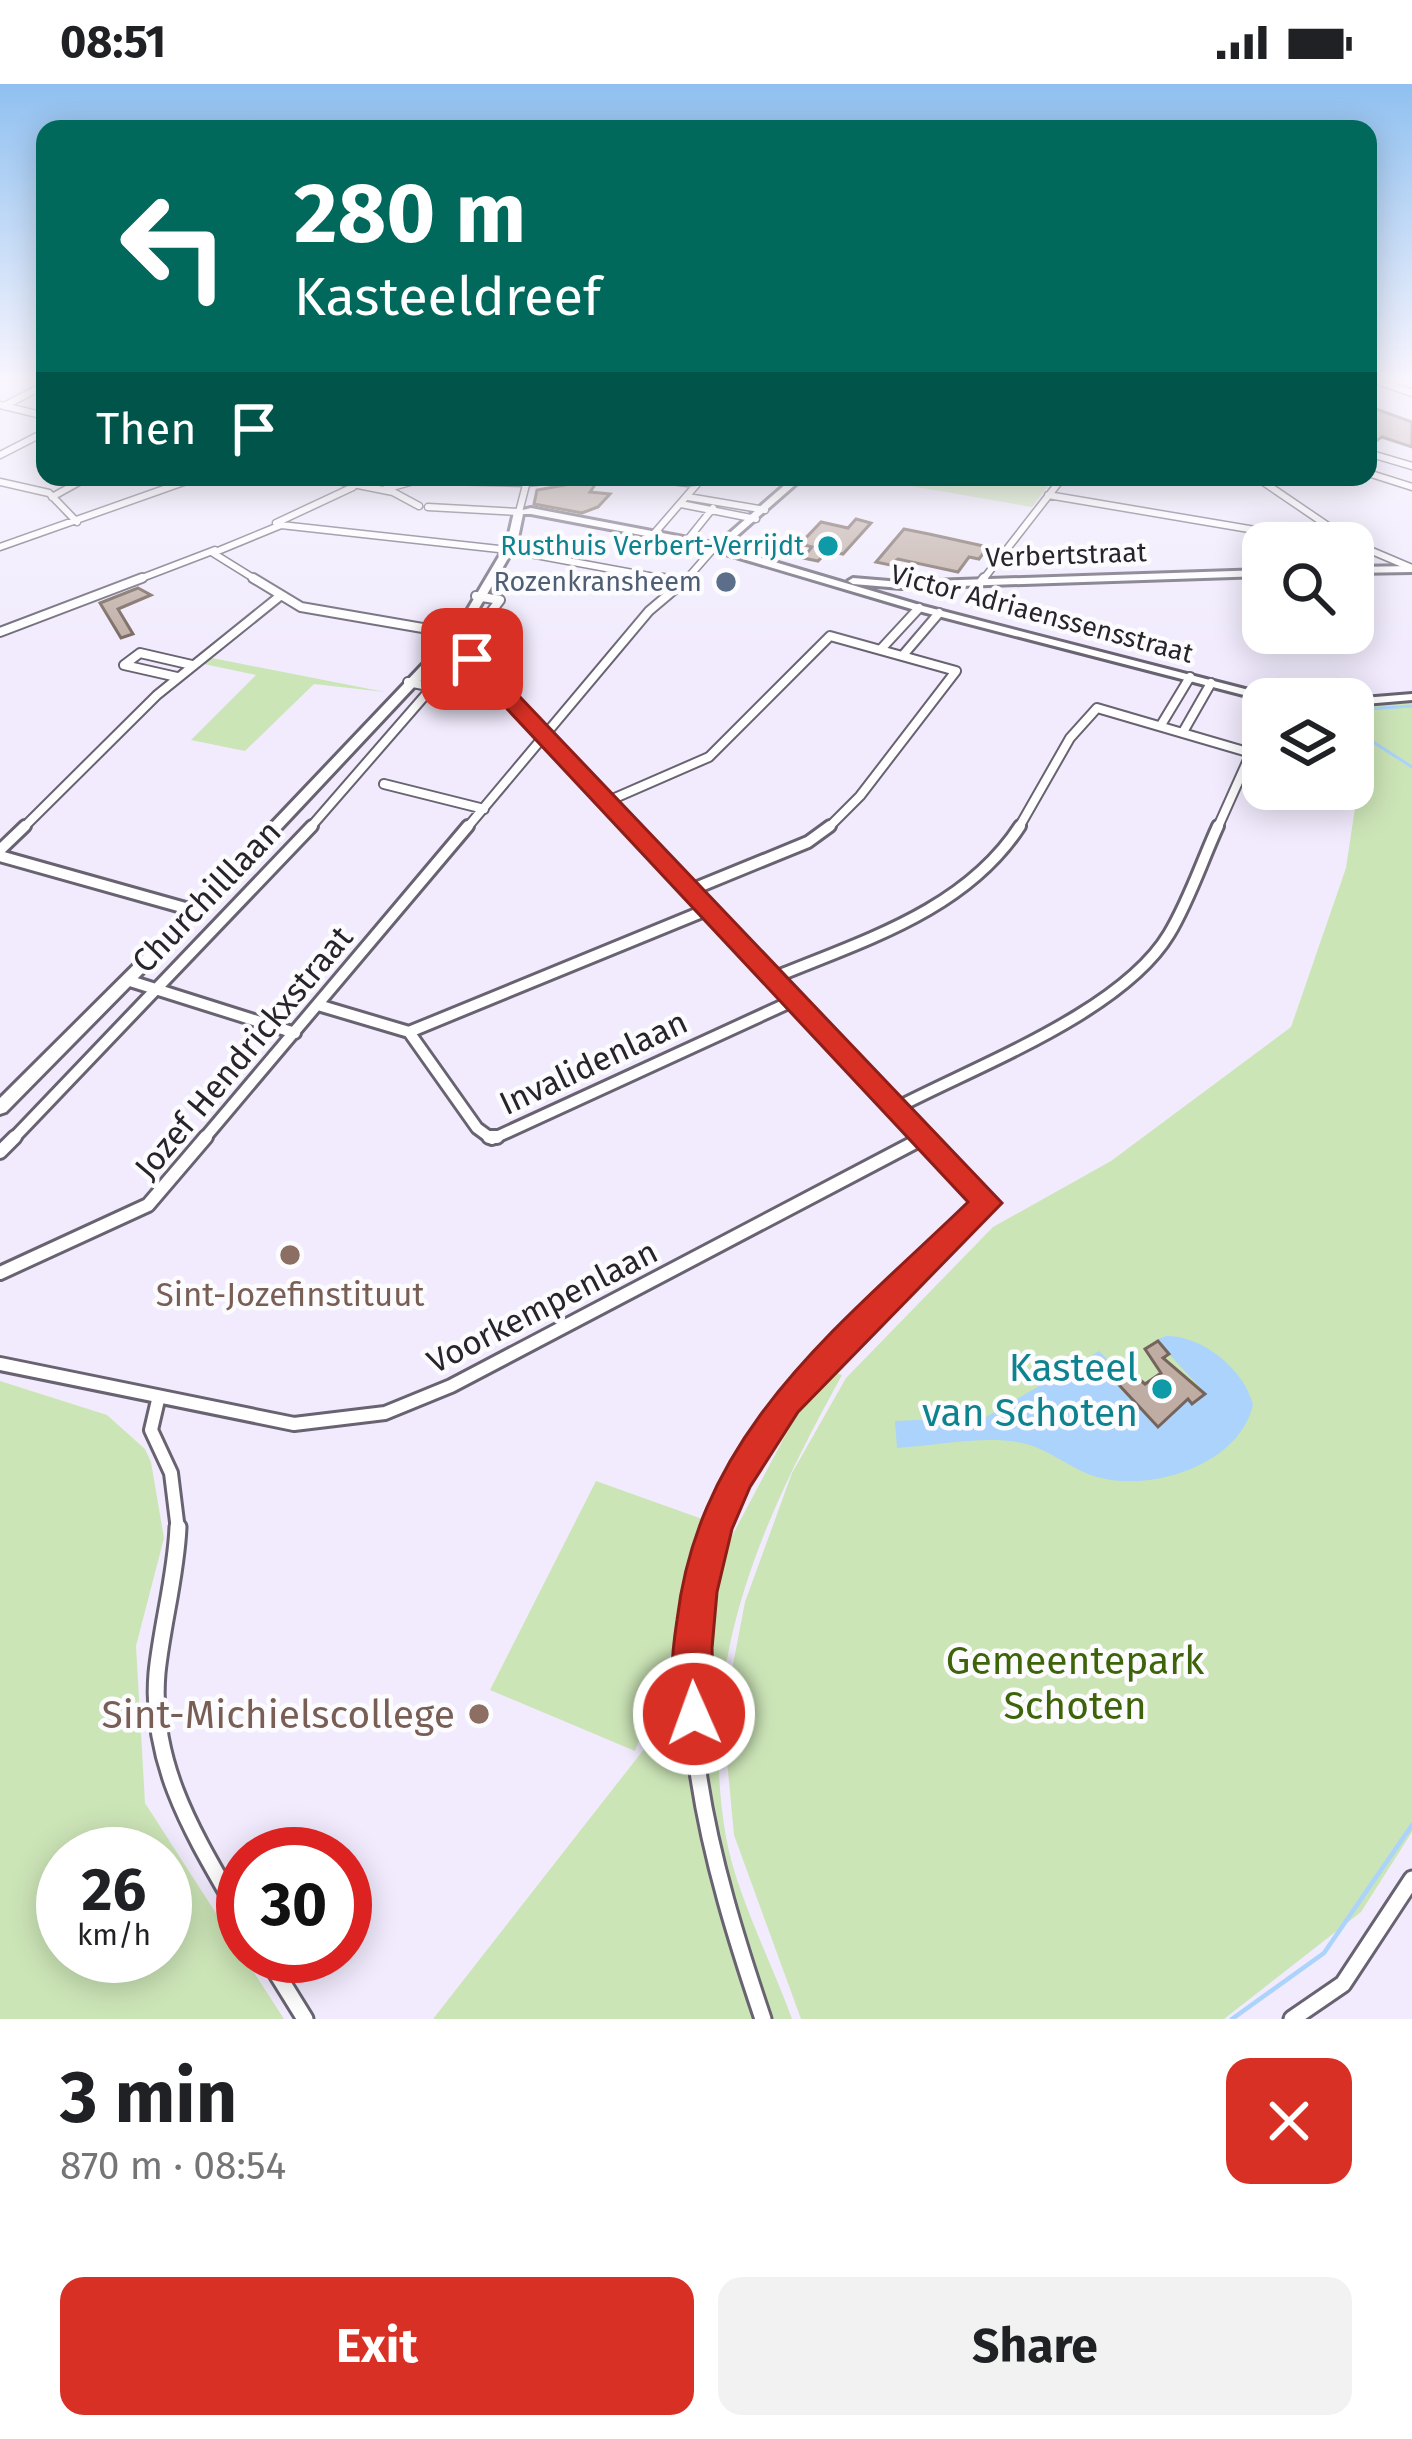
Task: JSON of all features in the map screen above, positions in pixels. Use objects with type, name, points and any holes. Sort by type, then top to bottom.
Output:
[{"type":"street","points":[[1377,476],[1412,487]]},
{"type":"street","points":[[0,482],[52,497],[77,522]]},
{"type":"street","points":[[52,497],[72,486]]},
{"type":"street","points":[[0,547],[174,486]]},
{"type":"street","points":[[350,486],[381,489],[431,505],[519,512]]},
{"type":"street","points":[[381,489],[393,486]]},
{"type":"street","name":"Churchilllaan","points":[[0,1108],[196,911],[449,640],[508,550],[526,486]]},
{"type":"street","points":[[652,536],[696,486]]},
{"type":"street","points":[[721,546],[790,486]]},
{"type":"street","points":[[981,582],[1056,486]]},
{"type":"street","points":[[1269,486],[1322,522]]},
{"type":"street","points":[[353,487],[214,555],[302,607],[440,631],[466,649],[987,1203],[786,1401],[737,1476],[714,1529],[692,1648],[694,1714],[708,1829],[730,1930],[763,2019]]},
{"type":"street","points":[[1048,495],[1242,528]]},
{"type":"street","points":[[688,496],[765,510]]},
{"type":"street","points":[[685,543],[719,501]]},
{"type":"street","points":[[681,505],[755,519]]},
{"type":"street","name":"Verbertstraat","points":[[519,512],[721,546],[869,589],[1242,573]]},
{"type":"street","points":[[0,632],[278,523],[508,550],[683,582]]},
{"type":"street","name":"Verbertstraat","points":[[701,543],[710,536],[721,546]]},
{"type":"street","name":"Jozef Hendrickxstraat","points":[[0,1274],[148,1205],[649,611],[721,546]]},
{"type":"street","points":[[1374,552],[1412,569]]},
{"type":"street","points":[[1374,570],[1412,569]]},
{"type":"street","name":"Victor Adriaenssensstraat","points":[[869,589],[919,608],[1242,691]]},
{"type":"street","points":[[196,911],[0,853],[177,677],[280,596]]},
{"type":"street","points":[[476,596],[500,600],[478,629]]},
{"type":"street","points":[[882,648],[919,608]]},
{"type":"street","points":[[904,654],[939,613]]},
{"type":"street","points":[[608,801],[709,757],[830,636],[956,670],[860,796],[808,842],[693,889]]},
{"type":"street","points":[[449,640],[473,641],[466,649]]},
{"type":"street","points":[[177,677],[124,665],[140,652],[193,665]]},
{"type":"street","points":[[1161,725],[1190,677]]},
{"type":"street","name":"Churchilllaan","points":[[0,1152],[330,806],[428,692],[428,686],[408,682]]},
{"type":"street","points":[[1184,732],[1211,683]]},
{"type":"street","points":[[1374,700],[1412,697]]},
{"type":"street","points":[[772,978],[918,915],[984,868],[1005,847],[1097,708],[1244,747],[1251,761],[1168,936],[1132,976],[1070,1017],[899,1106]]},
{"type":"street","points":[[384,784],[484,809]]},
{"type":"street","points":[[317,1005],[409,1031],[709,909]]},
{"type":"street","points":[[127,980],[295,1033]]},
{"type":"street","name":"Invalidenlaan","points":[[409,1031],[477,1128],[492,1139],[797,999]]},
{"type":"street","name":"Voorkempenlaan","points":[[0,1364],[158,1400],[294,1424],[385,1413],[451,1386],[925,1137]]},
{"type":"street","points":[[158,1400],[151,1430],[171,1473],[178,1532],[157,1676],[159,1734],[166,1775],[216,1873]]},
{"type":"street","points":[[1292,2019],[1342,1984],[1412,1879]]},
{"type":"street","points":[[283,1983],[305,2019]]},
{"type":"green space","points":[[911,486],[1047,486],[1032,507]]},
{"type":"green space","points":[[212,658],[385,692],[314,684],[245,751],[191,740],[256,675],[204,664]]},
{"type":"green space","name":"Gemeentepark Schoten","points":[[1412,702],[1412,1832],[1361,1912],[1224,2019],[801,2019],[734,1835],[723,1717],[745,1602],[792,1473],[846,1378],[993,1227],[1111,1161],[1291,1027],[1346,868],[1355,810],[1374,810],[1374,705]]},
{"type":"green space","points":[[821,1368],[842,1375],[762,1540],[742,1596],[720,1712],[719,1774],[731,1859],[792,2019],[433,2019],[666,1721],[732,1536]]},
{"type":"green space","points":[[0,1381],[107,1415],[145,1449],[164,1538],[136,1646],[145,1803],[160,1827],[36,1827],[36,1983],[192,1983],[192,1876],[216,1913],[216,1983],[261,1983],[284,2019],[0,2019]]},
{"type":"green space","points":[[596,1481],[719,1525],[635,1751],[490,1690]]},
{"type":"water","points":[[1166,1336],[1194,1341],[1220,1357],[1241,1379],[1253,1405],[1231,1443],[1192,1468],[1169,1476],[1122,1481],[1090,1475],[1017,1442],[897,1448],[895,1421],[986,1417],[1099,1351],[1112,1364],[1109,1373],[1159,1426],[1188,1399],[1193,1403],[1205,1393],[1156,1340]]},
{"type":"building","points":[[594,486],[590,492],[610,494],[598,507],[582,513],[534,504],[537,490]]},
{"type":"building","points":[[856,519],[871,523],[843,554],[828,551],[818,561],[803,558],[812,547],[800,544],[821,522],[848,528]]},
{"type":"building","points":[[904,529],[988,547],[979,559],[969,557],[958,572],[898,559],[890,565],[876,562]]},
{"type":"building","points":[[138,588],[151,595],[118,609],[133,634],[121,638],[100,603]]},
{"type":"building","name":"Kasteel van Schoten","points":[[1158,1341],[1169,1354],[1163,1358],[1205,1394],[1192,1404],[1188,1399],[1158,1427],[1108,1373],[1122,1365],[1145,1384],[1161,1373],[1145,1349]]},
{"type":"waterway","points":[[1374,709],[1412,706]]},
{"type":"waterway","points":[[1374,743],[1412,767]]},
{"type":"waterway","points":[[1232,2019],[1324,1953],[1412,1825]]},
{"type":"place","name":"Rusthuis Verbert-Verrijdt","points":[[828,546]]},
{"type":"place","name":"Rozenkransheem","points":[[726,582]]},
{"type":"place","name":"Sint-Jozefinstituut","points":[[290,1255]]},
{"type":"place","name":"Kasteel van Schoten","points":[[1162,1389]]},
{"type":"place","name":"Sint-Michielscollege","points":[[479,1714]]},
{"type":"route","points":[[472,659],[987,1203],[800,1385],[761,1434],[714,1529],[692,1648],[694,1714]]}]
